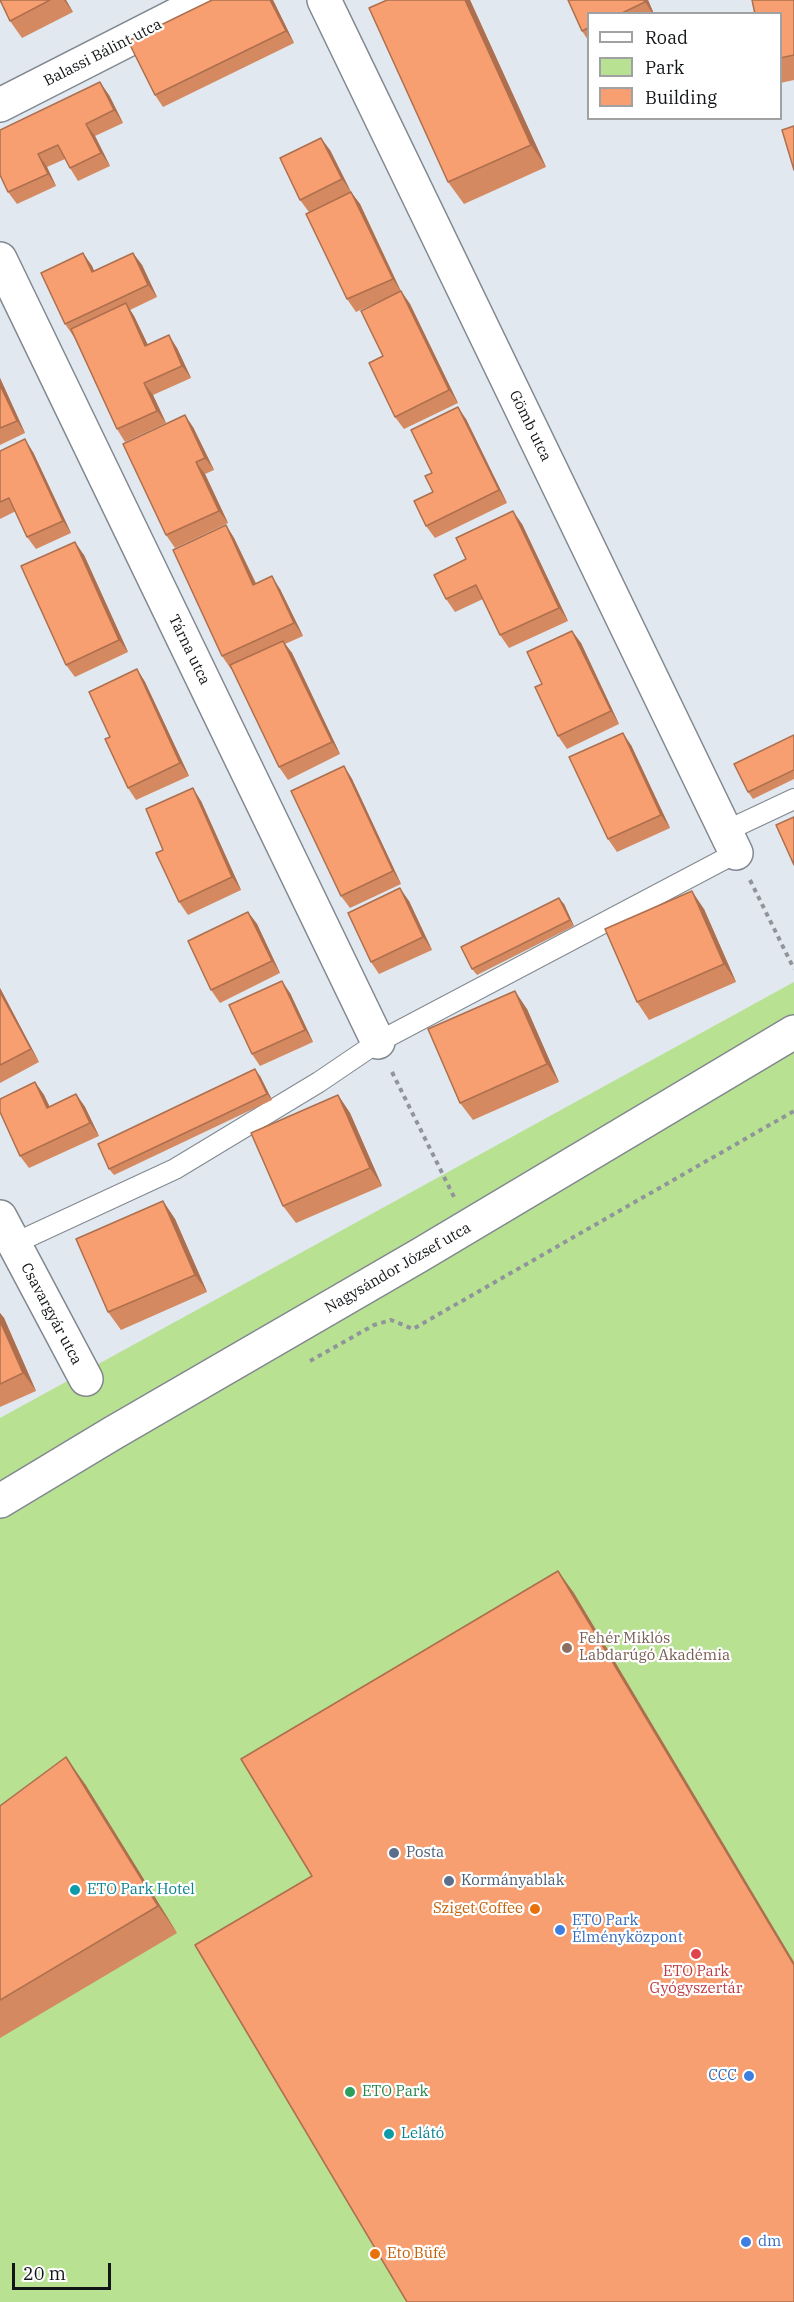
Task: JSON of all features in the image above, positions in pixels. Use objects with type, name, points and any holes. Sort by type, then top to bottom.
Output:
[{"type":"street","name":"Balassi Bálint utca","points":[[0,105],[206,0]]},
{"type":"street","name":"Gömb utca","points":[[324,0],[731,842]]},
{"type":"street","name":"Tárna utca","points":[[0,259],[378,1042]]},
{"type":"street","name":"Nagysándor József utca","points":[[0,1501],[794,1032]]},
{"type":"street","name":"Csavargyár utca","points":[[6,1230],[86,1379]]},
{"type":"lane","points":[[6,1230],[175,1169],[319,1082],[378,1042],[731,842],[794,799]]},
{"type":"path","points":[[731,842],[794,969]]},
{"type":"path","points":[[378,1042],[468,1226]]},
{"type":"path","points":[[303,1365],[374,1325],[391,1320],[413,1329],[794,1111]]},
{"type":"green space","points":[[794,982],[794,2302],[0,2302],[0,1418]]},
{"type":"building","points":[[0,0],[50,0],[10,21]]},
{"type":"building","points":[[212,0],[270,0],[286,31],[155,95],[128,41]]},
{"type":"building","points":[[387,0],[465,0],[531,145],[448,182],[369,8]]},
{"type":"building","points":[[568,0],[644,0],[645,2],[624,12],[587,12],[587,28],[582,31]]},
{"type":"building","points":[[752,0],[794,0],[794,55],[782,58],[782,12],[755,12]]},
{"type":"building","points":[[100,82],[114,110],[86,124],[101,153],[70,168],[58,145],[38,154],[48,174],[8,192],[0,175],[0,130]]},
{"type":"building","points":[[794,126],[794,170],[782,130]]},
{"type":"building","points":[[321,138],[342,179],[300,200],[280,158]]},
{"type":"building","points":[[351,192],[393,279],[347,299],[306,214]]},
{"type":"building","points":[[83,253],[92,272],[133,253],[148,285],[65,324],[41,273]]},
{"type":"building","points":[[401,291],[449,390],[395,417],[369,363],[383,356],[361,311]]},
{"type":"building","points":[[126,303],[145,346],[169,335],[182,366],[144,383],[157,411],[117,429],[71,329]]},
{"type":"building","points":[[0,385],[17,421],[0,428]]},
{"type":"building","points":[[458,407],[499,490],[426,526],[414,501],[433,492],[425,476],[432,473],[411,430]]},
{"type":"building","points":[[185,415],[205,458],[196,462],[219,511],[166,535],[123,444]]},
{"type":"building","points":[[25,439],[63,521],[27,537],[9,498],[0,502],[0,451]]},
{"type":"building","points":[[513,511],[559,608],[500,635],[476,585],[446,599],[434,575],[466,559],[456,538]]},
{"type":"building","points":[[226,525],[253,585],[272,576],[294,623],[222,656],[173,550]]},
{"type":"building","points":[[75,542],[119,640],[66,665],[21,566]]},
{"type":"building","points":[[572,631],[611,711],[558,736],[535,687],[542,684],[527,652]]},
{"type":"building","points":[[283,641],[332,742],[279,767],[230,665]]},
{"type":"building","points":[[137,669],[180,763],[128,788],[105,739],[110,737],[89,692]]},
{"type":"building","points":[[623,733],[661,815],[608,839],[569,757]]},
{"type":"building","points":[[794,735],[794,770],[748,792],[734,764]]},
{"type":"building","points":[[344,766],[393,871],[341,896],[291,791]]},
{"type":"building","points":[[193,788],[232,877],[179,902],[156,853],[163,850],[146,809]]},
{"type":"building","points":[[794,817],[794,865],[776,825]]},
{"type":"building","points":[[400,888],[423,937],[371,962],[348,913]]},
{"type":"building","points":[[692,891],[724,964],[637,1002],[605,929]]},
{"type":"building","points":[[559,898],[570,920],[472,969],[461,947]]},
{"type":"building","points":[[248,912],[272,961],[211,990],[188,941]]},
{"type":"building","points":[[282,981],[305,1030],[252,1054],[229,1005]]},
{"type":"building","points":[[515,991],[547,1064],[460,1103],[428,1029]]},
{"type":"building","points":[[0,992],[31,1049],[0,1065]]},
{"type":"building","points":[[255,1069],[267,1094],[109,1169],[98,1144]]},
{"type":"building","points":[[35,1082],[47,1108],[76,1094],[90,1123],[20,1156],[0,1112],[0,1099]]},
{"type":"building","points":[[338,1095],[370,1168],[283,1206],[251,1133]]},
{"type":"building","points":[[163,1201],[195,1275],[108,1312],[76,1239]]},
{"type":"building","points":[[0,1321],[23,1373],[0,1384]]},
{"type":"building","name":"ETO Park Élményközpont","points":[[558,1571],[794,1965],[794,2302],[407,2302],[195,1945],[312,1876],[241,1759]]},
{"type":"building","name":"ETO Park Hotel","points":[[66,1757],[158,1906],[0,2000],[0,1806]]},
{"type":"place","name":"Fehér Miklós Labdarúgó Akadémia","points":[[567,1648]]},
{"type":"place","name":"Posta","points":[[394,1853]]},
{"type":"place","name":"Kormányablak","points":[[449,1881]]},
{"type":"place","name":"ETO Park Hotel","points":[[75,1890]]},
{"type":"place","name":"Sziget Coffee","points":[[535,1909]]},
{"type":"place","name":"ETO Park Élményközpont","points":[[560,1930]]},
{"type":"place","name":"ETO Park Gyógyszertár","points":[[696,1954]]},
{"type":"place","name":"CCC","points":[[749,2076]]},
{"type":"place","name":"ETO Park","points":[[350,2092]]},
{"type":"place","name":"Lelátó","points":[[389,2134]]},
{"type":"place","name":"dm","points":[[746,2242]]},
{"type":"place","name":"Eto Büfé","points":[[375,2254]]}]
